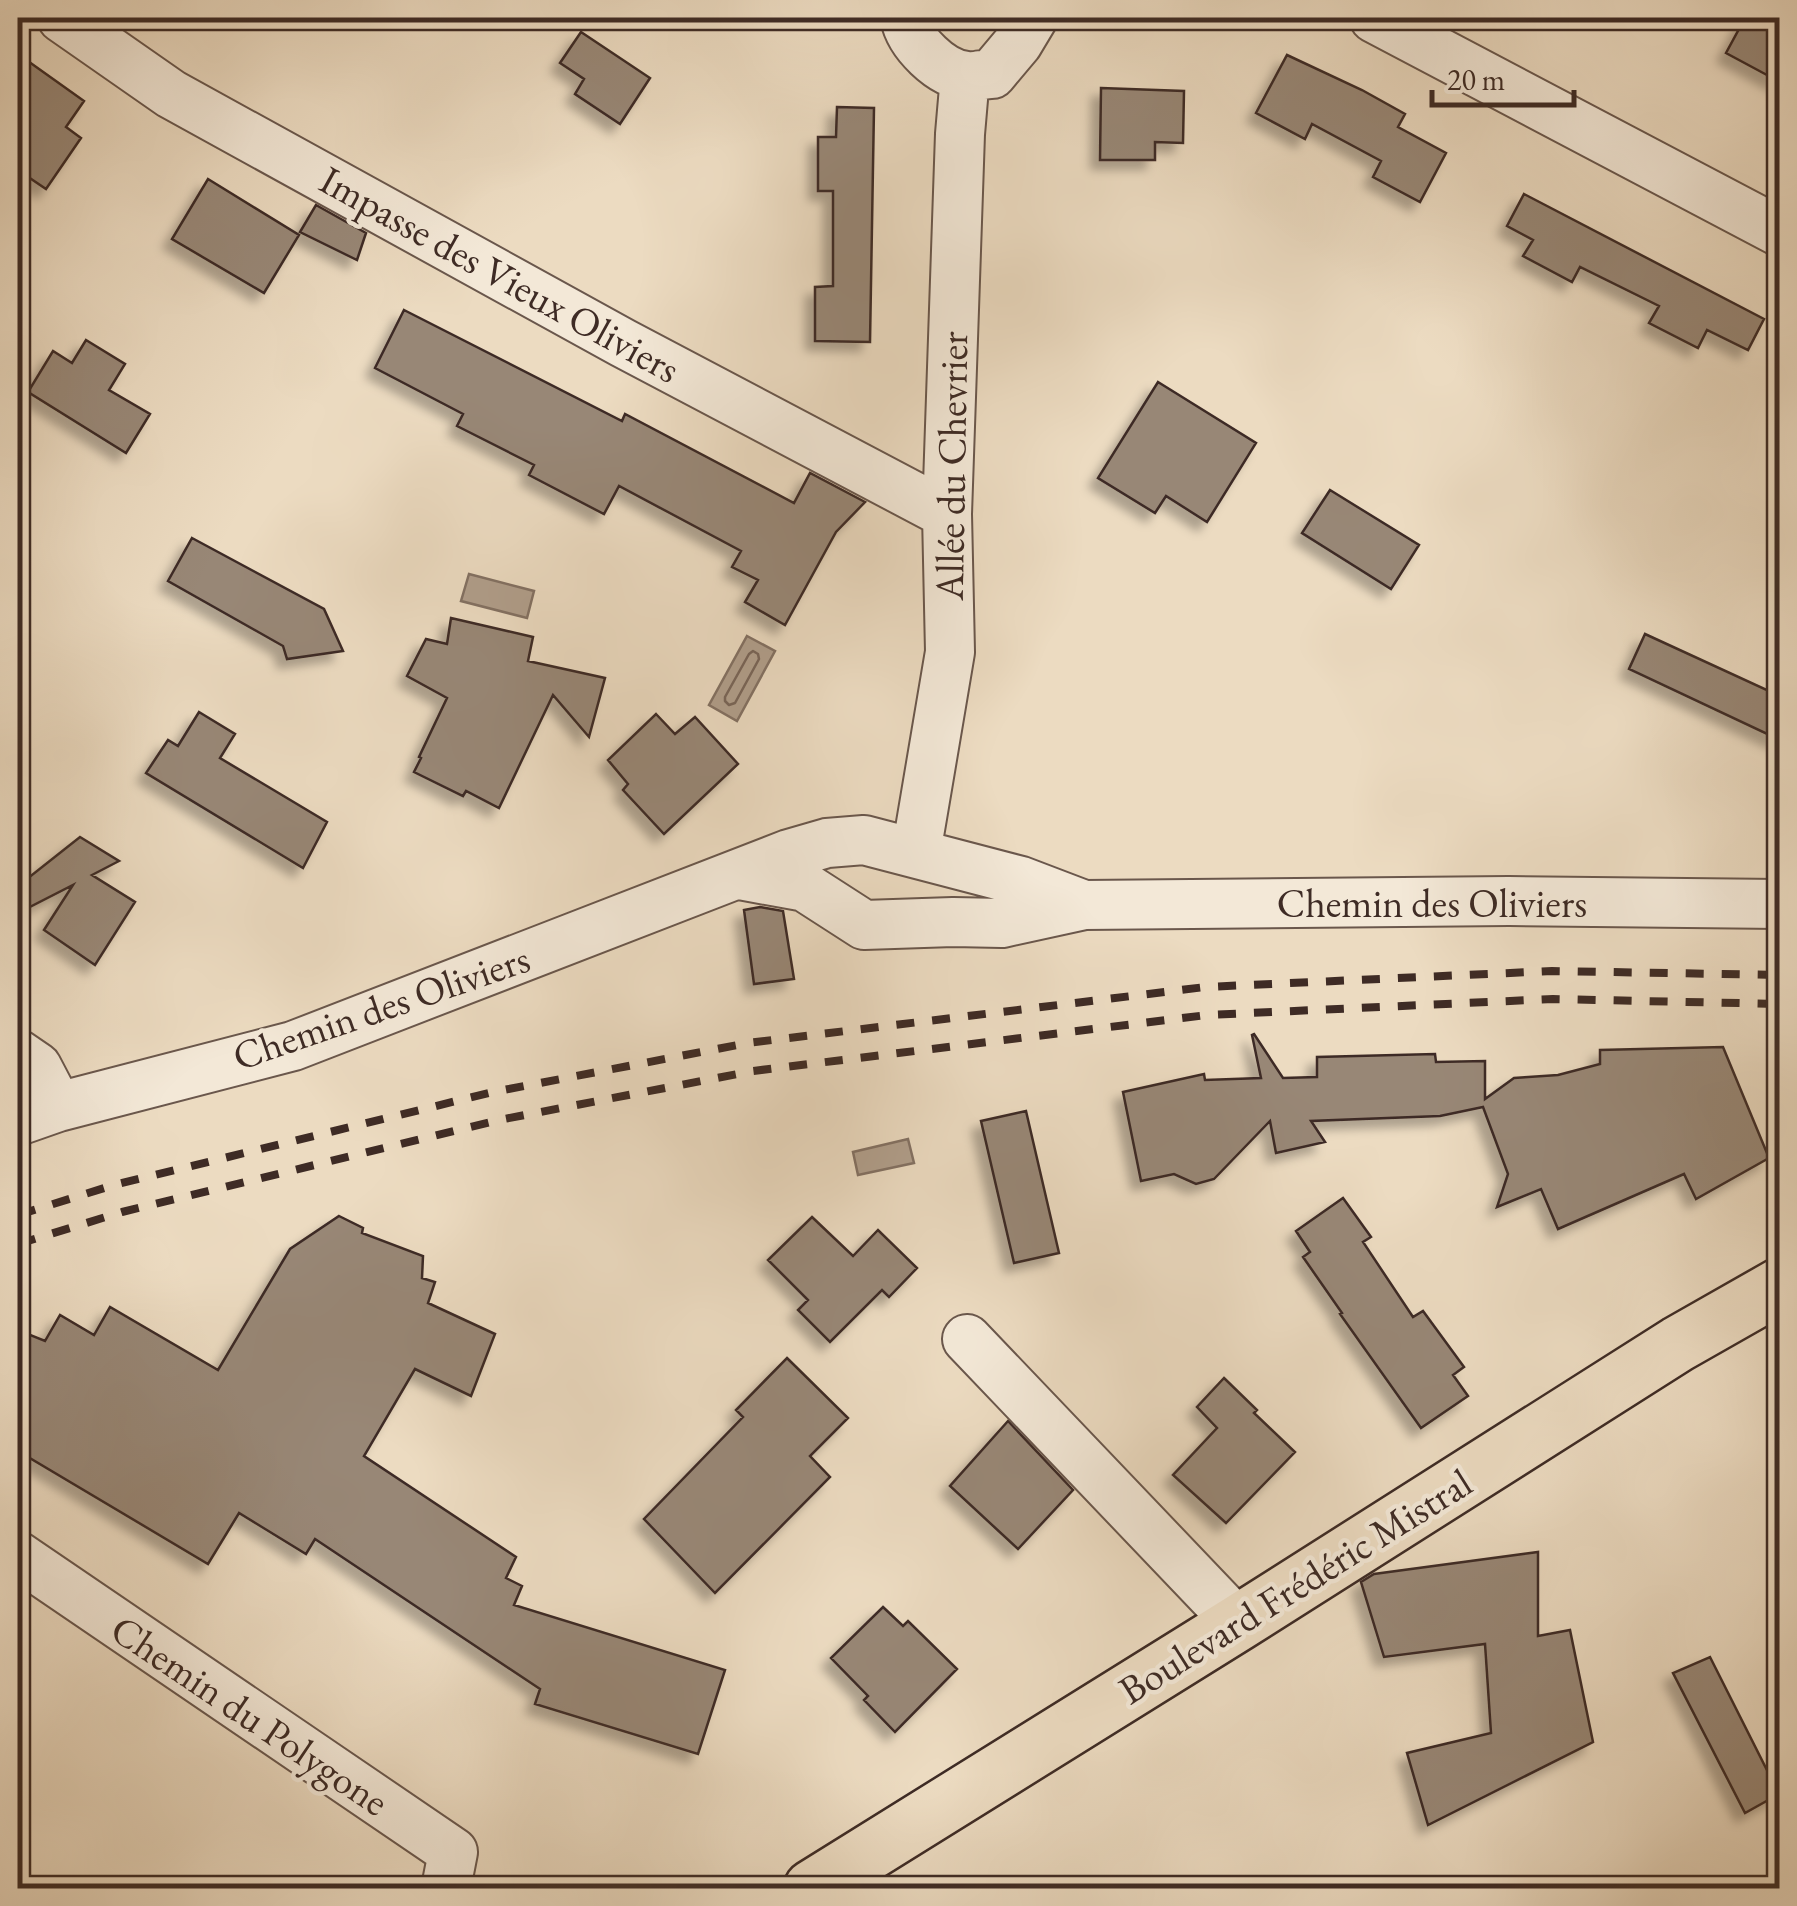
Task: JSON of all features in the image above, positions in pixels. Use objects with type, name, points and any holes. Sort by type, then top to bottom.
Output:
[{"type":"main road","name":"Boulevard Frédéric Mistral","points":[[812,1888],[1678,1344],[1780,1286]]},
{"type":"street","name":"Impasse des Vieux Oliviers","points":[[62,18],[171,94],[623,343],[947,514]]},
{"type":"street","points":[[905,18],[907,28],[931,60],[964,76],[992,74],[1033,18]]},
{"type":"street","points":[[1374,18],[1780,232]]},
{"type":"street","name":"Allée du Chevrier","points":[[916,853],[950,652],[947,514],[964,76]]},
{"type":"street","name":"Chemin des Oliviers","points":[[38,1114],[293,1046],[789,854],[827,844],[864,840],[1021,881],[1084,906]]},
{"type":"street","name":"Chemin des Oliviers","points":[[740,875],[805,887],[864,925],[1002,923],[1084,906],[1509,901],[1780,904]]},
{"type":"street","points":[[18,1054],[37,1067],[38,1114]]},
{"type":"street","points":[[966,1338],[1238,1623]]},
{"type":"street","name":"Chemin du Polygone","points":[[18,1556],[453,1852],[446,1888]]},
{"type":"water","points":[[469,574],[534,591],[527,618],[461,601]]},
{"type":"water","points":[[747,636],[775,651],[737,721],[709,705]]},
{"type":"water","points":[[908,1139],[914,1163],[858,1175],[853,1152]]},
{"type":"building","points":[[1745,18],[1780,18],[1780,82],[1726,53]]},
{"type":"building","points":[[581,32],[650,78],[620,124],[575,94],[584,79],[560,63]]},
{"type":"building","points":[[18,54],[84,101],[66,127],[81,138],[46,189],[18,170]]},
{"type":"building","points":[[1287,55],[1405,114],[1398,127],[1446,153],[1420,202],[1373,177],[1381,161],[1312,124],[1305,139],[1256,113]]},
{"type":"building","points":[[1101,88],[1184,91],[1183,143],[1155,142],[1155,160],[1100,160]]},
{"type":"building","points":[[837,107],[874,108],[870,342],[815,341],[815,287],[833,286],[833,191],[818,191],[818,137],[836,137]]},
{"type":"building","points":[[208,179],[299,235],[264,293],[172,239]]},
{"type":"building","points":[[1524,194],[1764,319],[1748,350],[1707,330],[1698,348],[1649,323],[1659,306],[1580,267],[1572,282],[1523,256],[1533,240],[1507,226]]},
{"type":"building","points":[[316,205],[366,233],[357,260],[300,232]]},
{"type":"building","points":[[404,310],[622,421],[625,414],[794,503],[810,473],[865,502],[836,532],[785,625],[745,602],[758,580],[732,567],[741,551],[619,486],[604,514],[529,475],[534,465],[457,426],[463,414],[375,368]]},
{"type":"building","points":[[86,340],[125,364],[109,390],[150,414],[126,453],[28,392],[53,351],[72,363]]},
{"type":"building","points":[[1158,382],[1256,443],[1207,522],[1166,496],[1155,513],[1098,478]]},
{"type":"building","points":[[1330,490],[1419,545],[1391,589],[1302,533]]},
{"type":"building","points":[[192,538],[324,609],[343,651],[287,659],[283,646],[168,581]]},
{"type":"building","points":[[451,618],[533,637],[528,661],[605,678],[589,737],[553,695],[499,808],[414,772],[447,698],[407,676],[426,639],[447,644]]},
{"type":"building","points":[[1645,634],[1780,696],[1780,740],[1629,669]]},
{"type":"building","points":[[199,712],[235,734],[220,758],[327,822],[303,868],[146,773],[168,740],[178,746]]},
{"type":"building","points":[[656,714],[675,734],[695,717],[738,764],[664,834],[623,790],[628,784],[608,760]]},
{"type":"building","points":[[80,837],[119,861],[92,875],[135,902],[95,965],[44,930],[73,885],[18,913],[18,886]]},
{"type":"building","points":[[760,907],[783,911],[794,979],[754,984],[744,910]]},
{"type":"building","points":[[1254,1034],[1283,1078],[1317,1077],[1317,1057],[1435,1054],[1436,1062],[1485,1061],[1485,1099],[1514,1078],[1558,1075],[1600,1064],[1600,1050],[1723,1047],[1769,1158],[1696,1199],[1684,1174],[1558,1229],[1541,1189],[1497,1207],[1508,1174],[1483,1107],[1440,1116],[1311,1121],[1325,1142],[1276,1153],[1270,1121],[1214,1179],[1196,1184],[1174,1174],[1141,1181],[1123,1092],[1204,1074],[1205,1080],[1261,1078]]},
{"type":"building","points":[[1026,1111],[1059,1253],[1014,1263],[981,1121]]},
{"type":"building","points":[[1343,1198],[1371,1237],[1363,1242],[1413,1317],[1423,1311],[1464,1367],[1453,1375],[1468,1396],[1421,1428],[1303,1257],[1310,1252],[1296,1231]]},
{"type":"building","points":[[339,1216],[363,1228],[362,1233],[423,1256],[422,1278],[435,1282],[428,1303],[495,1334],[471,1396],[415,1369],[364,1456],[516,1557],[506,1578],[522,1586],[514,1605],[725,1670],[698,1754],[535,1704],[540,1689],[315,1539],[306,1554],[239,1513],[208,1564],[18,1451],[18,1330],[45,1341],[60,1315],[94,1335],[110,1307],[218,1370],[290,1249]]},
{"type":"building","points":[[812,1217],[853,1256],[878,1230],[917,1268],[889,1297],[882,1290],[830,1342],[798,1310],[808,1300],[768,1260]]},
{"type":"building","points":[[787,1358],[848,1418],[810,1456],[830,1477],[715,1593],[644,1519],[743,1417],[736,1410]]},
{"type":"building","points":[[1224,1378],[1295,1452],[1226,1523],[1173,1475],[1217,1428],[1197,1407]]},
{"type":"building","points":[[1008,1421],[1073,1490],[1018,1549],[950,1486]]},
{"type":"building","points":[[1538,1552],[1538,1636],[1570,1630],[1593,1742],[1428,1825],[1407,1753],[1491,1733],[1485,1644],[1384,1657],[1361,1582],[1374,1574]]},
{"type":"building","points":[[883,1607],[903,1626],[908,1621],[957,1669],[895,1732],[864,1700],[868,1696],[831,1658]]},
{"type":"building","points":[[1710,1657],[1779,1794],[1745,1813],[1673,1673]]},
{"type":"railway","points":[[18,1215],[114,1185],[493,1092],[748,1043],[1205,987],[1552,971],[1780,975]]},
{"type":"railway","points":[[18,1244],[122,1212],[499,1120],[753,1071],[1207,1015],[1553,999],[1780,1004]]}]
